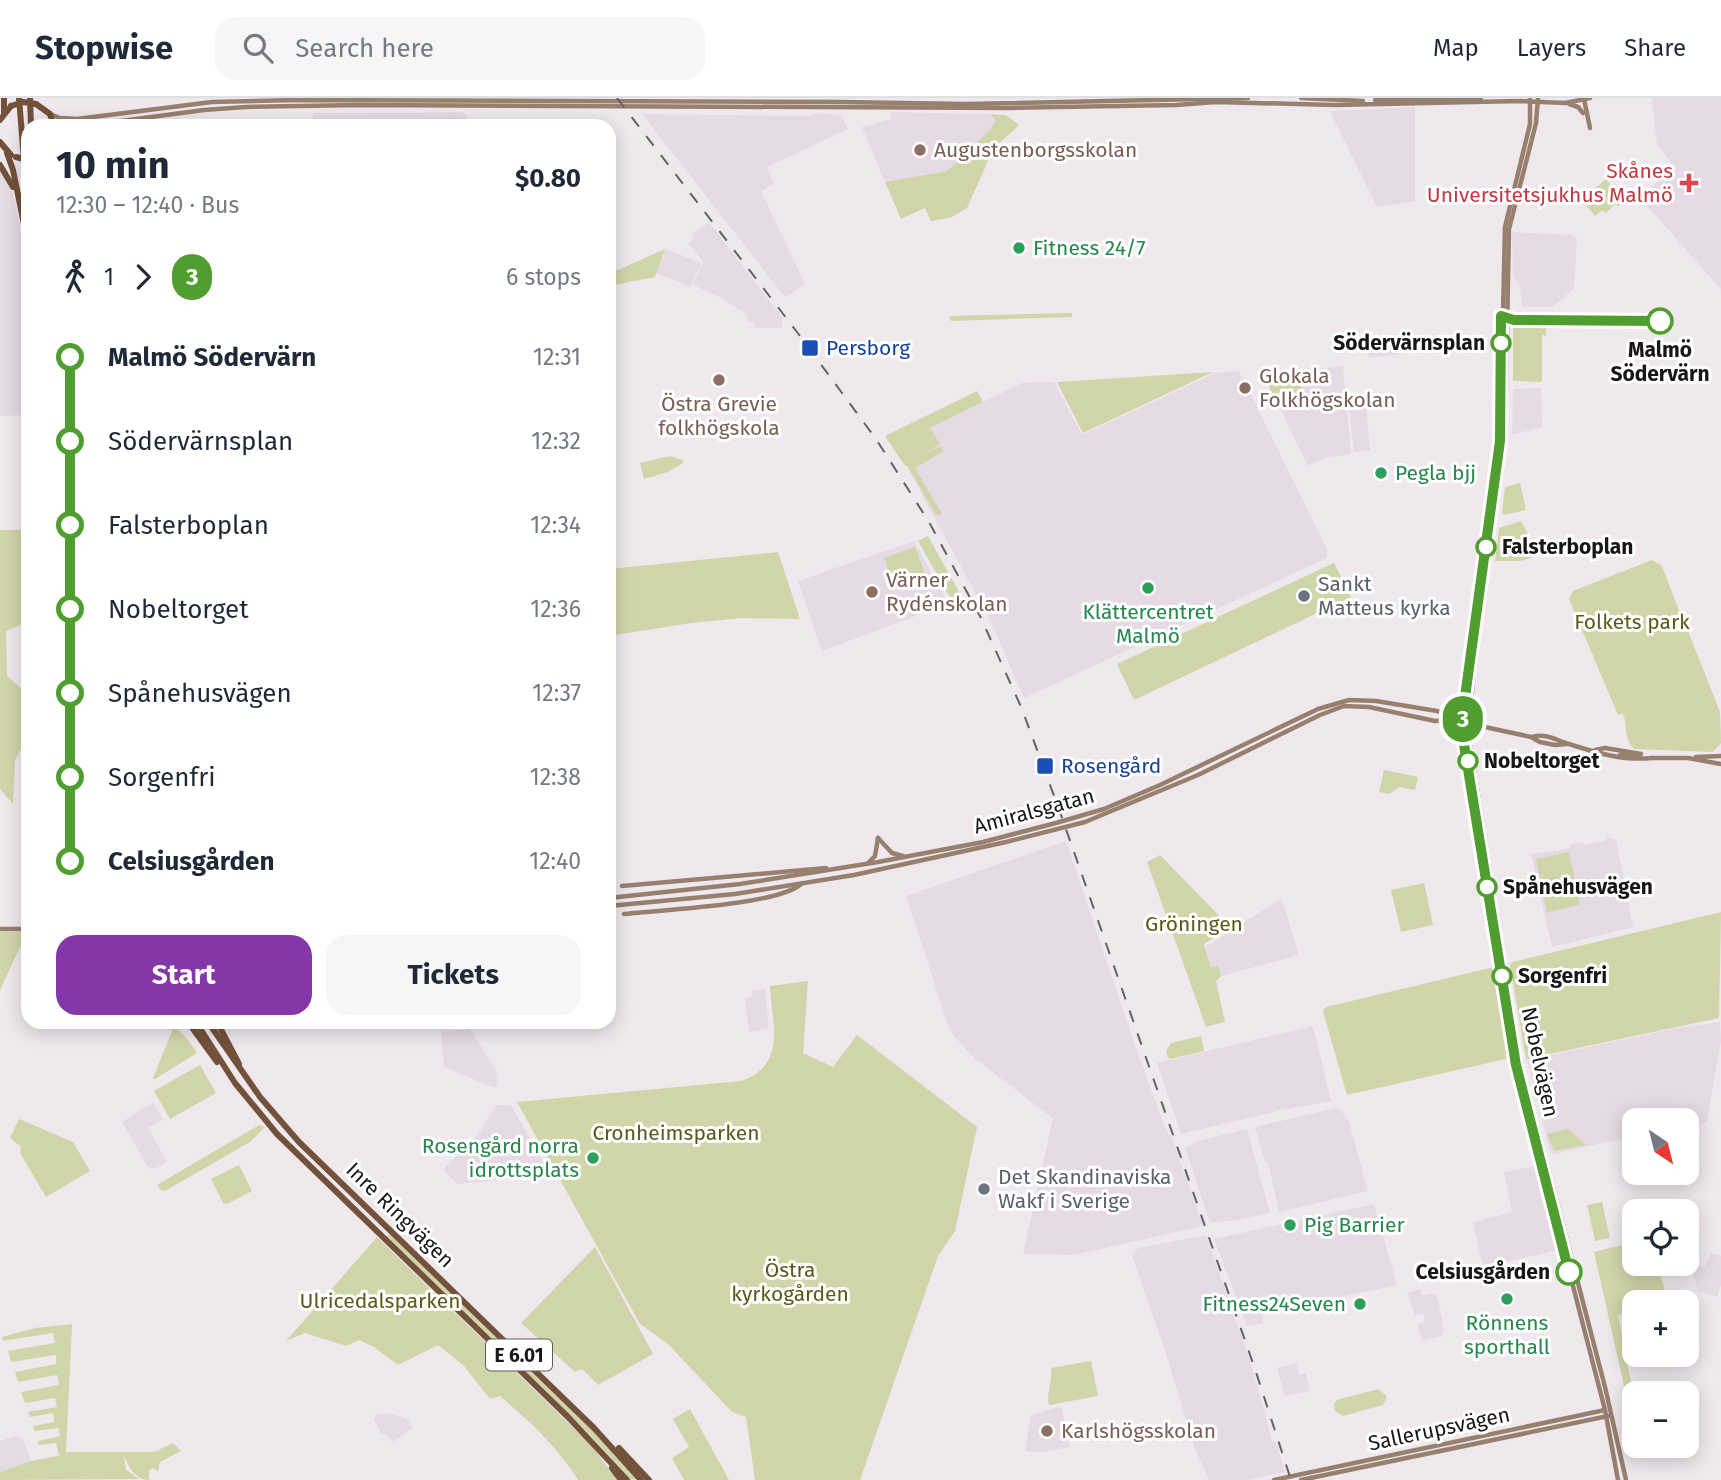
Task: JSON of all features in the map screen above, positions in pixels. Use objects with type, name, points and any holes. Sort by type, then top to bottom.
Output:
[{"type":"highway","points":[[19,98],[21,123]]},
{"type":"highway","points":[[30,98],[31,119]]},
{"type":"highway","points":[[42,98],[51,119]]},
{"type":"highway","points":[[1,117],[2,99]]},
{"type":"highway","points":[[1,117],[11,106],[23,102],[36,104],[48,112]]},
{"type":"highway","points":[[0,142],[13,170],[21,212]]},
{"type":"highway","points":[[4,150],[21,158]]},
{"type":"highway","points":[[0,165],[12,183],[21,214]]},
{"type":"highway","points":[[194,1029],[206,1043]]},
{"type":"highway","name":"Inre Ringvägen","points":[[199,1029],[228,1074],[277,1134],[587,1436],[627,1480]]},
{"type":"highway","name":"Inre Ringvägen","points":[[214,1029],[246,1079],[284,1126],[562,1397],[641,1480]]},
{"type":"highway","points":[[218,1029],[219,1034]]},
{"type":"highway","points":[[562,1397],[596,1426],[649,1480]]},
{"type":"highway","points":[[587,1436],[621,1480]]},
{"type":"main road","points":[[136,119],[204,110],[371,105],[1014,103],[1248,98]]},
{"type":"main road","points":[[1301,98],[1360,101],[1480,98]]},
{"type":"main road","points":[[1565,103],[1586,98],[1590,128]]},
{"type":"main road","points":[[293,107],[302,102],[360,99]]},
{"type":"main road","points":[[48,112],[60,118],[77,119],[212,102],[360,99],[1176,105],[1201,102],[1335,105],[1539,100],[1576,106],[1583,113]]},
{"type":"main road","name":"Nobelvägen","points":[[1531,100],[1530,124],[1505,227],[1500,441],[1465,723],[1516,1065],[1626,1480]]},
{"type":"main road","name":"Nobelvägen","points":[[1465,723],[1505,439],[1509,229],[1536,123],[1539,100]]},
{"type":"main road","name":"Amiralsgatan","points":[[616,897],[740,884],[859,865],[925,854],[1030,830],[1104,809],[1318,709],[1340,702],[1367,700],[1409,705],[1437,711],[1465,723]]},
{"type":"main road","name":"Amiralsgatan","points":[[616,905],[735,894],[801,884],[969,850],[1085,822],[1198,775],[1336,708],[1354,705],[1435,721],[1444,719],[1531,737],[1556,737],[1567,744],[1594,750],[1605,748],[1652,758]]},
{"type":"main road","name":"Amiralsgatan","points":[[1620,755],[1652,758],[1721,756]]},
{"type":"main road","name":"Amiralsgatan","points":[[1688,758],[1721,764]]},
{"type":"main road","points":[[622,886],[859,865],[870,862],[875,856],[878,838],[888,850],[898,856],[925,854]]},
{"type":"main road","points":[[624,914],[705,907],[767,897],[792,891],[801,884]]},
{"type":"main road","points":[[1,929],[21,929]]},
{"type":"main road","name":"Nobelvägen","points":[[1608,1413],[1618,1480]]},
{"type":"main road","name":"Sallerupsvägen","points":[[1274,1480],[1608,1413]]},
{"type":"main road","name":"Sallerupsvägen","points":[[1301,1480],[1608,1413]]},
{"type":"shaded area","name":"Skånes Universitetsjukhus Malmö","points":[[1721,98],[1721,289],[1640,198],[1674,167],[1657,144],[1652,99]]},
{"type":"shaded area","points":[[1415,107],[1415,201],[1377,207],[1330,111]]},
{"type":"shaded area","points":[[462,112],[468,119],[313,119],[313,113]]},
{"type":"shaded area","name":"Augustenborgsskolan","points":[[891,112],[990,114],[997,120],[947,171],[885,182],[862,127],[891,119]]},
{"type":"shaded area","points":[[816,113],[841,115],[848,129],[767,167],[774,184],[761,191],[805,284],[785,297],[642,114],[810,116]]},
{"type":"shaded area","points":[[0,172],[13,194],[21,233],[21,415],[0,416]]},
{"type":"shaded area","points":[[709,222],[782,317],[782,328],[755,328],[754,322],[749,322],[745,313],[693,285],[703,261],[688,243],[694,239],[692,234]]},
{"type":"shaded area","points":[[1512,232],[1573,235],[1577,238],[1574,288],[1553,307],[1523,307],[1519,284],[1513,276]]},
{"type":"shaded area","points":[[666,249],[701,263],[691,287],[656,273]]},
{"type":"shaded area","points":[[1373,338],[1398,338],[1398,355],[1369,357],[1366,341]]},
{"type":"shaded area","points":[[1343,366],[1351,454],[1325,458],[1308,466],[1262,372],[1276,374]]},
{"type":"shaded area","points":[[1237,371],[1327,549],[1327,558],[1024,698],[991,622],[906,465],[930,428],[1022,383],[1054,382],[1082,435],[1215,373]]},
{"type":"shaded area","points":[[1541,388],[1542,427],[1512,435],[1513,389]]},
{"type":"shaded area","points":[[1366,405],[1370,450],[1354,452],[1349,406]]},
{"type":"shaded area","name":"Värner Rydénskolan","points":[[914,541],[948,604],[822,651],[798,581]]},
{"type":"shaded area","points":[[1607,837],[1616,840],[1633,927],[1552,947],[1531,854],[1553,851],[1555,848],[1556,851],[1570,848],[1570,845],[1583,842],[1584,845],[1607,840]]},
{"type":"shaded area","points":[[1066,841],[1137,1051],[1203,1226],[1074,1255],[1023,1254],[1053,1118],[975,1059],[954,1036],[906,896]]},
{"type":"shaded area","points":[[1279,900],[1284,906],[1299,955],[1221,976],[1218,966],[1211,967],[1206,947]]},
{"type":"shaded area","points":[[765,989],[769,1029],[749,1032],[745,998],[752,997],[752,991]]},
{"type":"shaded area","points":[[1720,1022],[1721,1041],[1707,1121],[1699,1125],[1699,1108],[1622,1108],[1622,1139],[1554,1154],[1550,1151],[1527,1060],[1672,1029]]},
{"type":"shaded area","points":[[1313,1026],[1331,1101],[1181,1134],[1157,1063]]},
{"type":"shaded area","points":[[470,1029],[496,1070],[495,1088],[444,1067],[441,1032]]},
{"type":"shaded area","points":[[153,1102],[163,1119],[148,1128],[167,1162],[155,1169],[148,1167],[122,1122]]},
{"type":"shaded area","points":[[496,1105],[511,1105],[548,1171],[457,1184],[443,1170],[479,1133]]},
{"type":"shaded area","points":[[1336,1108],[1349,1122],[1368,1191],[1279,1212],[1268,1162],[1265,1162],[1255,1127]]},
{"type":"shaded area","points":[[1247,1129],[1270,1213],[1210,1223],[1185,1147],[1198,1141]]},
{"type":"shaded area","points":[[1540,1165],[1562,1249],[1483,1267],[1473,1222],[1512,1212],[1504,1172]]},
{"type":"shaded area","points":[[1374,1204],[1397,1285],[1263,1313],[1262,1323],[1247,1326],[1214,1239]]},
{"type":"shaded area","points":[[1206,1235],[1253,1370],[1272,1440],[1276,1443],[1285,1472],[1247,1480],[1209,1480],[1194,1446],[1164,1347],[1132,1256],[1139,1248]]},
{"type":"shaded area","points":[[1711,1253],[1721,1256],[1721,1285],[1717,1297],[1698,1290],[1694,1276],[1699,1276],[1699,1265],[1705,1267]]},
{"type":"shaded area","points":[[1420,1289],[1422,1296],[1434,1293],[1438,1300],[1443,1323],[1441,1324],[1445,1330],[1442,1336],[1422,1340],[1417,1324],[1425,1322],[1423,1314],[1415,1315],[1407,1293]]},
{"type":"shaded area","points":[[1296,1363],[1299,1375],[1306,1373],[1310,1391],[1285,1396],[1277,1368]]},
{"type":"shaded area","name":"Karlshögsskolan","points":[[1062,1408],[1070,1447],[1043,1452],[1025,1451],[1031,1415]]},
{"type":"shaded area","points":[[389,1413],[405,1418],[413,1427],[392,1442],[387,1435],[381,1433],[374,1419],[376,1415]]},
{"type":"shaded area","points":[[16,1436],[24,1441],[31,1461],[0,1472],[0,1441]]},
{"type":"green space","points":[[990,114],[1006,115],[1019,125],[994,148],[967,208],[950,218],[931,221],[925,208],[901,219],[885,182],[947,171],[991,129],[996,120]]},
{"type":"green space","points":[[1606,179],[1623,200],[1618,207],[1616,204],[1605,213],[1603,210],[1595,216],[1582,200]]},
{"type":"green space","points":[[665,249],[655,277],[616,285],[616,271]]},
{"type":"green space","points":[[1072,313],[1072,317],[951,321],[949,316]]},
{"type":"green space","name":"Södervärnsplan","points":[[1535,324],[1546,328],[1546,337],[1542,334],[1542,380],[1513,381],[1513,325]]},
{"type":"green space","points":[[1300,371],[1302,392],[1270,394],[1268,373]]},
{"type":"green space","points":[[1213,372],[1083,433],[1057,382]]},
{"type":"green space","points":[[977,391],[983,402],[930,428],[940,444],[924,454],[940,446],[944,451],[915,468],[942,514],[936,515],[907,465],[905,466],[885,436]]},
{"type":"green space","points":[[670,456],[683,460],[683,463],[668,472],[644,479],[640,463]]},
{"type":"green space","name":"Falsterboplan","points":[[1520,483],[1526,510],[1504,515],[1505,487]]},
{"type":"green space","points":[[1521,521],[1539,555],[1521,561],[1495,561],[1499,528]]},
{"type":"green space","points":[[0,530],[21,530],[21,625],[6,631],[7,676],[21,688],[21,748],[15,760],[13,804],[0,789]]},
{"type":"green space","points":[[928,536],[963,599],[954,604],[918,541]]},
{"type":"green space","points":[[915,547],[926,576],[895,587],[884,558]]},
{"type":"green space","points":[[778,552],[800,619],[741,618],[616,635],[616,568]]},
{"type":"green space","name":"Folkets park","points":[[1652,560],[1662,566],[1681,621],[1686,626],[1720,712],[1721,743],[1713,752],[1634,749],[1627,736],[1623,713],[1618,715],[1569,599],[1573,591]]},
{"type":"green space","points":[[1334,563],[1351,597],[1134,700],[1117,664]]},
{"type":"green space","points":[[1384,770],[1418,777],[1415,790],[1399,787],[1389,794],[1379,792]]},
{"type":"green space","points":[[1569,852],[1580,905],[1547,912],[1536,859]]},
{"type":"green space","name":"Gröningen","points":[[1160,855],[1228,925],[1228,929],[1204,944],[1211,967],[1218,966],[1221,976],[1216,981],[1225,1022],[1206,1027],[1147,862]]},
{"type":"green space","points":[[1424,883],[1433,925],[1401,932],[1391,890]]},
{"type":"green space","points":[[1721,912],[1719,1018],[1526,1059],[1510,965],[1512,962]]},
{"type":"green space","points":[[0,932],[21,932],[21,947],[0,990]]},
{"type":"green space","points":[[1494,967],[1510,1058],[1347,1095],[1323,1011],[1326,1007]]},
{"type":"green space","name":"Östra kyrkogården","points":[[808,981],[803,1053],[833,1067],[857,1035],[977,1127],[955,1231],[938,1256],[860,1480],[755,1480],[746,1417],[732,1412],[668,1344],[640,1324],[517,1102],[741,1081],[756,1074],[771,1054],[774,1029],[770,986]]},
{"type":"green space","points":[[173,1029],[177,1029],[197,1053],[153,1078]]},
{"type":"green space","points":[[1201,1036],[1204,1051],[1170,1059],[1168,1057],[1166,1051],[1171,1043]]},
{"type":"green space","points":[[200,1065],[216,1093],[170,1119],[154,1091]]},
{"type":"green space","points":[[19,1119],[73,1142],[90,1171],[46,1197],[20,1153],[21,1147],[10,1138]]},
{"type":"green space","points":[[259,1125],[265,1127],[250,1142],[165,1191],[157,1185]]},
{"type":"green space","points":[[1568,1129],[1586,1145],[1554,1151],[1547,1134]]},
{"type":"green space","points":[[239,1165],[252,1191],[227,1204],[223,1203],[211,1179]]},
{"type":"green space","points":[[1602,1202],[1610,1238],[1595,1241],[1587,1205]]},
{"type":"green space","points":[[390,1234],[596,1434],[637,1479],[631,1480],[592,1437],[386,1237]]},
{"type":"green space","name":"Ulricedalsparken","points":[[377,1237],[588,1442],[618,1480],[578,1480],[552,1445],[532,1425],[500,1396],[490,1399],[464,1366],[438,1345],[398,1365],[374,1347],[359,1340],[346,1346],[305,1333],[286,1341]]},
{"type":"green space","points":[[1622,1245],[1622,1276],[1661,1276],[1665,1290],[1622,1290],[1622,1314],[1618,1315],[1622,1336],[1622,1367],[1628,1367],[1631,1381],[1623,1381],[1594,1252]]},
{"type":"green space","points":[[595,1247],[653,1354],[598,1385],[582,1369],[575,1372],[521,1323]]},
{"type":"green space","points":[[72,1324],[66,1452],[154,1452],[173,1443],[181,1451],[160,1462],[158,1471],[153,1468],[149,1470],[149,1480],[135,1475],[124,1456],[126,1470],[139,1479],[0,1480],[0,1472],[31,1461],[62,1455],[59,1455],[56,1443],[39,1445],[38,1441],[60,1436],[58,1428],[35,1431],[33,1426],[54,1422],[53,1413],[30,1417],[28,1412],[57,1407],[55,1398],[25,1403],[21,1392],[59,1385],[57,1375],[18,1382],[15,1372],[56,1364],[56,1355],[11,1362],[8,1351],[55,1343],[53,1333],[3,1341],[2,1337],[35,1328]]},
{"type":"green space","points":[[1091,1361],[1098,1396],[1049,1405],[1051,1368]]},
{"type":"green space","points":[[1378,1389],[1387,1396],[1383,1405],[1343,1416],[1335,1411],[1334,1404],[1337,1400]]},
{"type":"green space","points":[[690,1409],[729,1480],[684,1480],[672,1458],[689,1447],[673,1419]]},
{"type":"railway","points":[[617,98],[876,439],[929,522],[981,618],[1022,709],[1060,812],[1255,1369],[1291,1480]]},
{"type":"bus line","name":"3","points":[[1569,1272],[1516,1065],[1462,719],[1500,441],[1501,316],[1514,320],[1660,321]]},
{"type":"place","name":"Augustenborgsskolan","points":[[920,150]]},
{"type":"place","name":"Skånes Universitetsjukhus Malmö","points":[[1689,183]]},
{"type":"place","name":"Fitness 24/7","points":[[1019,248]]},
{"type":"place","name":"Malmö Södervärn","points":[[1660,321]]},
{"type":"place","name":"Södervärnsplan","points":[[1501,343]]},
{"type":"place","name":"Persborg","points":[[810,348]]},
{"type":"place","name":"Östra Grevie folkhögskola","points":[[719,380]]},
{"type":"place","name":"Glokala Folkhögskolan","points":[[1245,388]]},
{"type":"place","name":"Pegla bjj","points":[[1381,473]]},
{"type":"place","name":"Falsterboplan","points":[[1486,547]]},
{"type":"place","name":"Klättercentret Malmö","points":[[1148,588]]},
{"type":"place","name":"Värner Rydénskolan","points":[[872,592]]},
{"type":"place","name":"Sankt Matteus kyrka","points":[[1304,596]]},
{"type":"place","name":"Nobeltorget","points":[[1468,761]]},
{"type":"place","name":"Rosengård","points":[[1045,766]]},
{"type":"place","name":"Spånehusvägen","points":[[1487,887]]},
{"type":"place","name":"Sorgenfri","points":[[1502,976]]},
{"type":"place","name":"Rosengård norra idrottsplats","points":[[593,1158]]},
{"type":"place","name":"Det Skandinaviska Wakf i Sverige","points":[[984,1189]]},
{"type":"place","name":"Pig Barrier","points":[[1290,1225]]},
{"type":"place","name":"Celsiusgården","points":[[1569,1272]]},
{"type":"place","name":"Rönnens sporthall","points":[[1507,1299]]},
{"type":"place","name":"Fitness24Seven","points":[[1360,1304]]},
{"type":"place","name":"Karlshögsskolan","points":[[1047,1431]]},
{"type":"park label","name":"Cronheimsparken","points":[[676,1133]]}]
